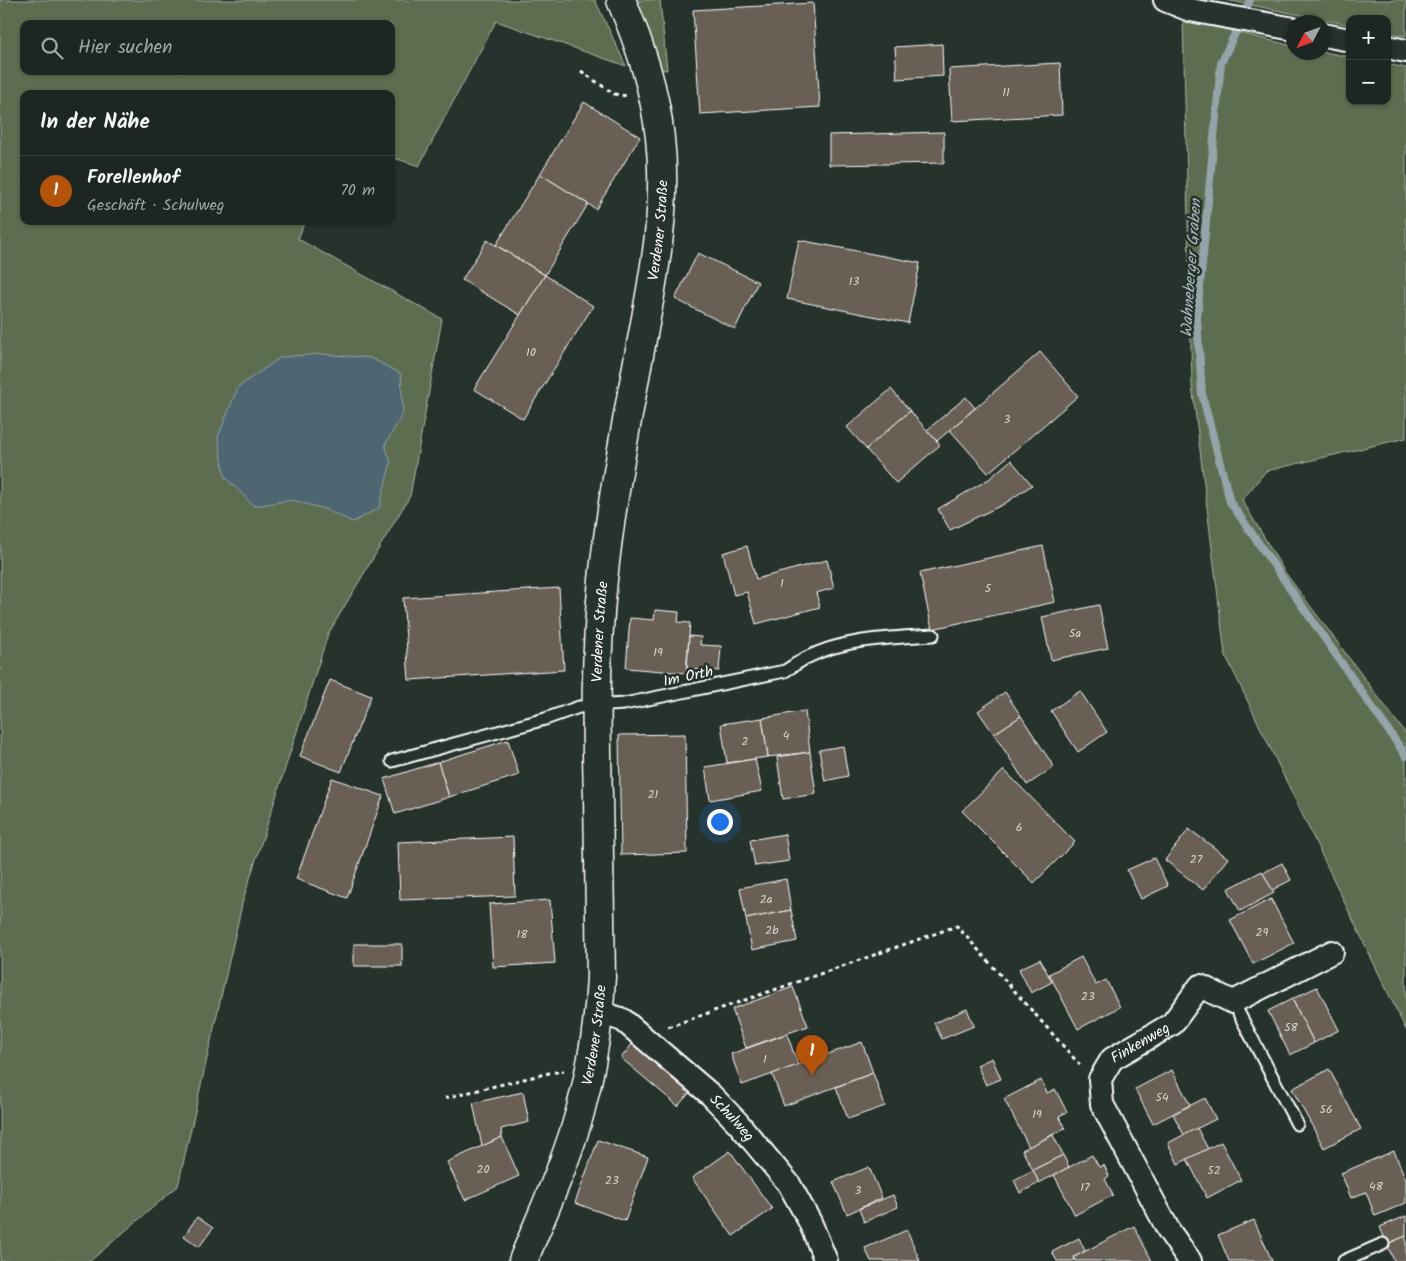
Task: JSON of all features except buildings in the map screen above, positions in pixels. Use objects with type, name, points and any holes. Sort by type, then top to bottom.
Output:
[{"type":"street","name":"Verdener Straße","points":[[523,1261],[564,1161],[580,1112],[592,1063],[599,1012],[601,977],[596,705],[597,652],[603,579],[620,459],[649,301],[661,212],[662,174],[661,139],[653,92],[639,42],[621,0]]},
{"type":"street","points":[[1165,0],[1190,10],[1286,28]]},
{"type":"street","points":[[1331,36],[1346,39]]},
{"type":"street","points":[[1391,48],[1406,51]]},
{"type":"street","points":[[1233,1002],[1332,952]]},
{"type":"street","name":"Finkenweg","points":[[1190,1261],[1168,1231],[1102,1104],[1100,1079],[1112,1059],[1172,1024],[1200,986],[1233,1002]]},
{"type":"street","name":"Schulweg","points":[[599,1012],[623,1020],[725,1108],[789,1184],[810,1222],[826,1261]]},
{"type":"lane","name":"Im Orth","points":[[392,761],[545,719],[579,707],[624,704],[785,671],[808,657],[825,650],[849,644],[933,635]]},
{"type":"lane","points":[[1233,1002],[1297,1124]]},
{"type":"lane","points":[[1344,1261],[1383,1244]]},
{"type":"path","points":[[580,71],[614,94],[632,95]]},
{"type":"path","points":[[642,1036],[957,926],[1087,1073],[1100,1079]]},
{"type":"path","points":[[444,1098],[549,1072],[571,1071]]},
{"type":"green space","points":[[0,0],[595,0],[626,66],[496,21],[419,166],[395,158],[395,90],[20,90],[20,225],[303,225],[298,239],[442,319],[410,496],[328,634],[243,900],[178,1186],[90,1261],[0,1261]]},
{"type":"green space","points":[[634,0],[660,0],[667,70],[656,69]]},
{"type":"green space","points":[[1226,0],[1406,0],[1406,36],[1391,34],[1391,15],[1346,15],[1346,24],[1331,21],[1331,15],[1300,15]]},
{"type":"green space","points":[[1183,19],[1286,44],[1286,60],[1331,60],[1331,53],[1346,56],[1346,105],[1391,105],[1391,65],[1406,68],[1406,438],[1266,471],[1242,500],[1284,571],[1406,734],[1406,1030],[1225,654],[1192,385]]},
{"type":"water","points":[[321,354],[371,358],[401,374],[403,413],[385,445],[391,462],[379,508],[353,522],[324,509],[292,500],[254,506],[225,477],[218,437],[238,387],[281,357]]},
{"type":"waterway","name":"Wahneberger Graben","points":[[1245,12],[1250,0]]},
{"type":"waterway","name":"Wahneberger Graben","points":[[1238,27],[1221,63],[1197,318],[1202,394],[1230,502],[1406,756]]},
{"type":"place","name":"Forellenhof","points":[[812,1076]]}]
